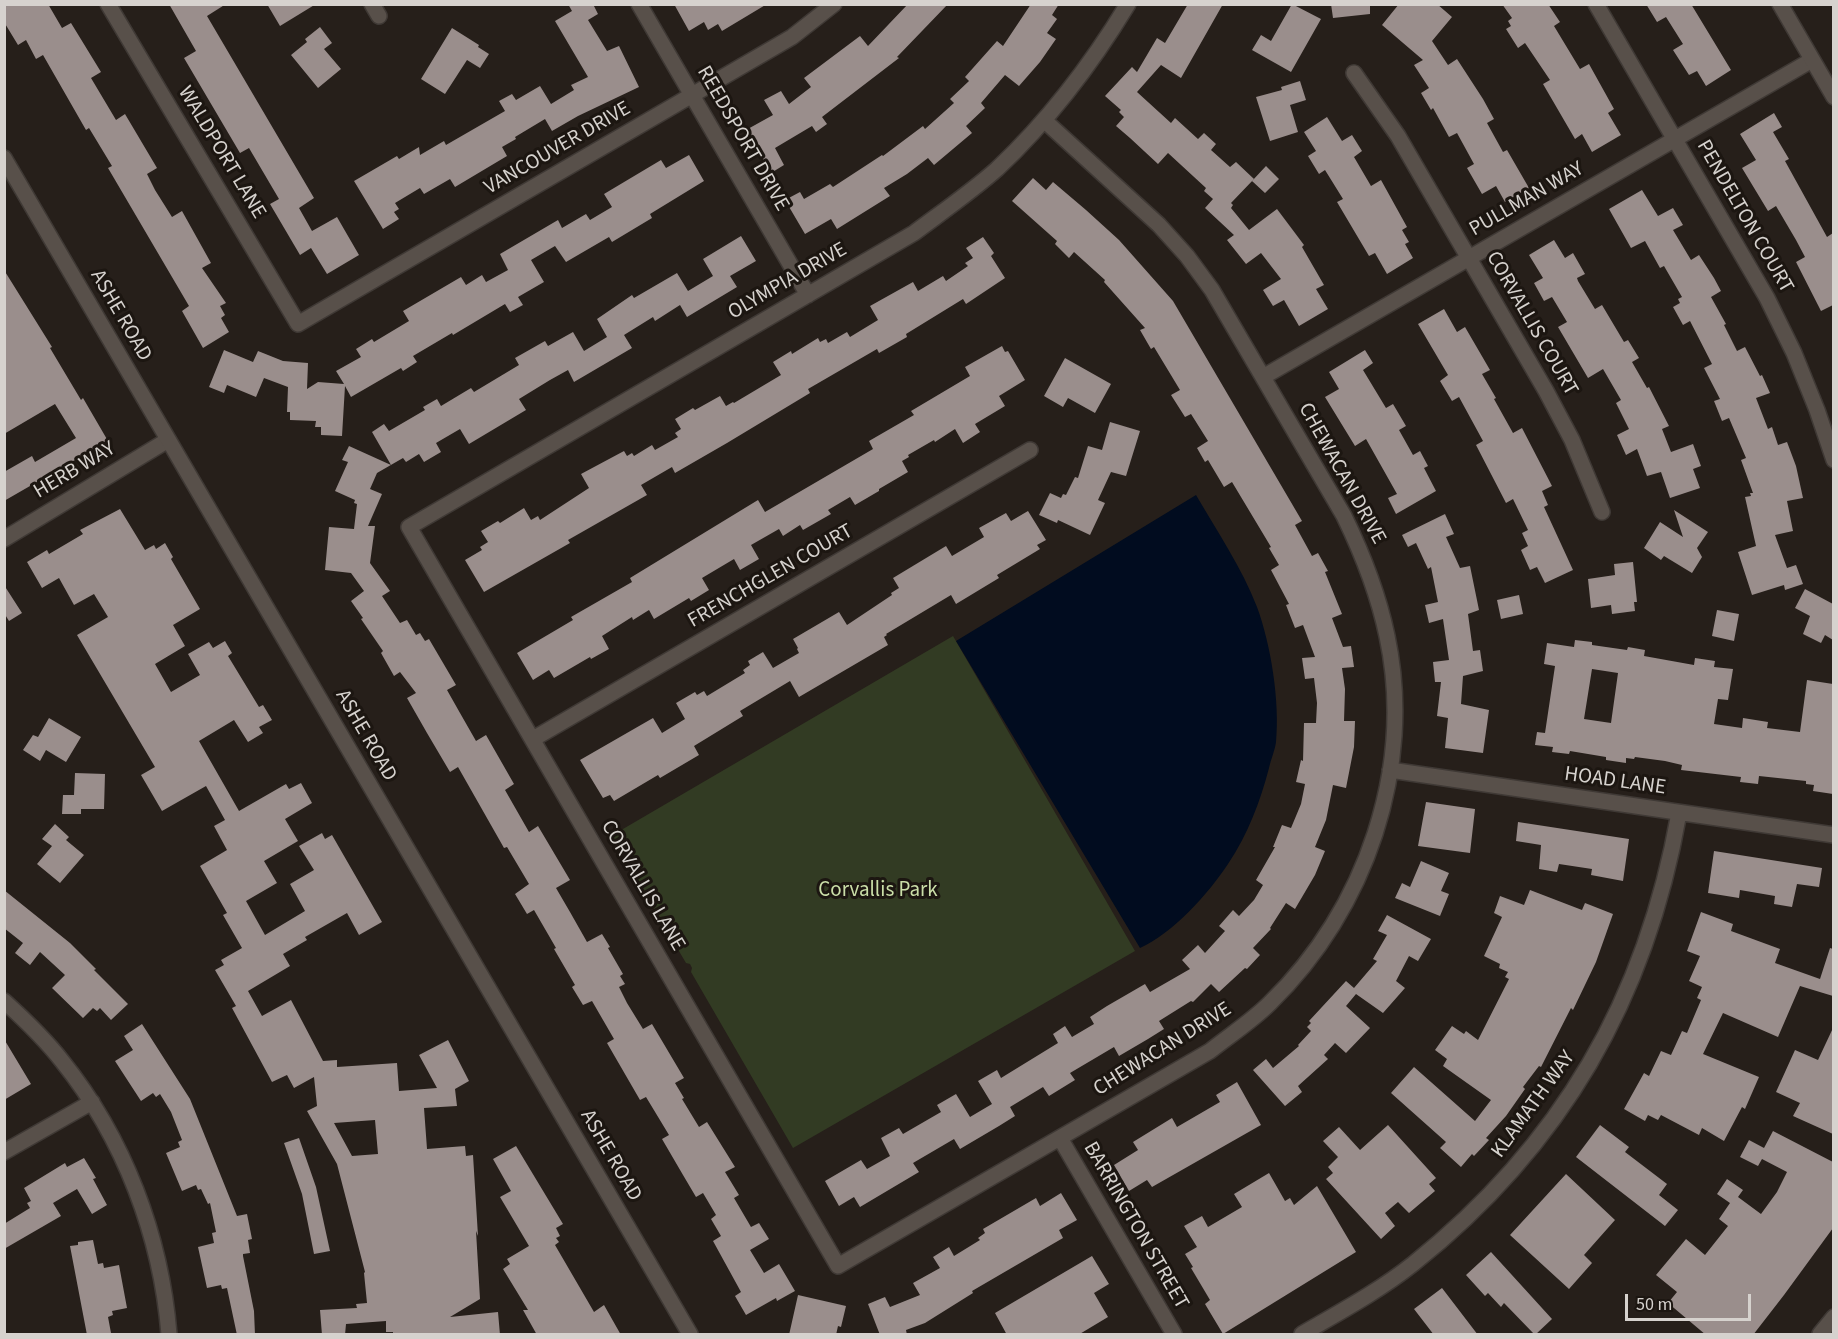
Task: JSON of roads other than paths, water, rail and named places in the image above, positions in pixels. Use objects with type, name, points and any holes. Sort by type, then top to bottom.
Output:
[{"type":"street","name":"WALDPORT LANE","points":[[108,4],[298,324]]},
{"type":"street","name":"REEDSPORT DRIVE","points":[[639,4],[808,295]]},
{"type":"street","name":"VANCOUVER DRIVE","points":[[298,324],[792,37],[834,4]]},
{"type":"street","name":"OLYMPIA DRIVE","points":[[409,527],[914,233],[960,200],[996,170],[1045,121],[1105,42],[1128,4]]},
{"type":"street","name":"PENDELTON COURT","points":[[1596,4],[1767,298],[1798,363],[1833,460]]},
{"type":"street","points":[[1780,4],[1833,97]]},
{"type":"street","name":"PULLMAN WAY","points":[[1263,377],[1812,60]]},
{"type":"street","name":"CORVALLIS COURT","points":[[1354,73],[1398,136],[1546,391],[1572,440],[1602,512]]},
{"type":"street","name":"CHEWACAN DRIVE","points":[[838,1266],[1210,1051],[1262,1010],[1299,972],[1325,938],[1342,909],[1374,839],[1385,798],[1394,733],[1394,691],[1389,649],[1377,594],[1344,516],[1212,290],[1187,256],[1159,225],[1045,121]]},
{"type":"street","name":"ASHE ROAD","points":[[4,158],[690,1335]]},
{"type":"street","name":"HERB WAY","points":[[4,539],[168,440]]},
{"type":"street","name":"FRENCHGLEN COURT","points":[[533,739],[1030,450]]},
{"type":"street","name":"CORVALLIS LANE","points":[[409,527],[838,1266]]},
{"type":"street","name":"HOAD LANE","points":[[1390,770],[1833,836]]},
{"type":"street","name":"KLAMATH WAY","points":[[1302,1335],[1362,1300],[1412,1265],[1458,1226],[1501,1184],[1563,1106],[1590,1065],[1618,1012],[1643,954],[1661,896],[1679,813]]},
{"type":"street","points":[[4,1001],[36,1031],[62,1061],[92,1102],[114,1141],[148,1227],[160,1271],[169,1335]]},
{"type":"street","points":[[4,1152],[92,1102]]},
{"type":"street","name":"BARRINGTON STREET","points":[[1060,1138],[1174,1335]]},
{"type":"street","points":[[1820,1335],[1833,1317]]},
{"type":"water","points":[[1196,495],[1244,578],[1262,622],[1270,656],[1277,709],[1276,742],[1253,818],[1228,864],[1189,912],[1165,933],[1140,948],[956,641]]},
{"type":"park label","name":"Corvallis Park","points":[[878,891]]}]
